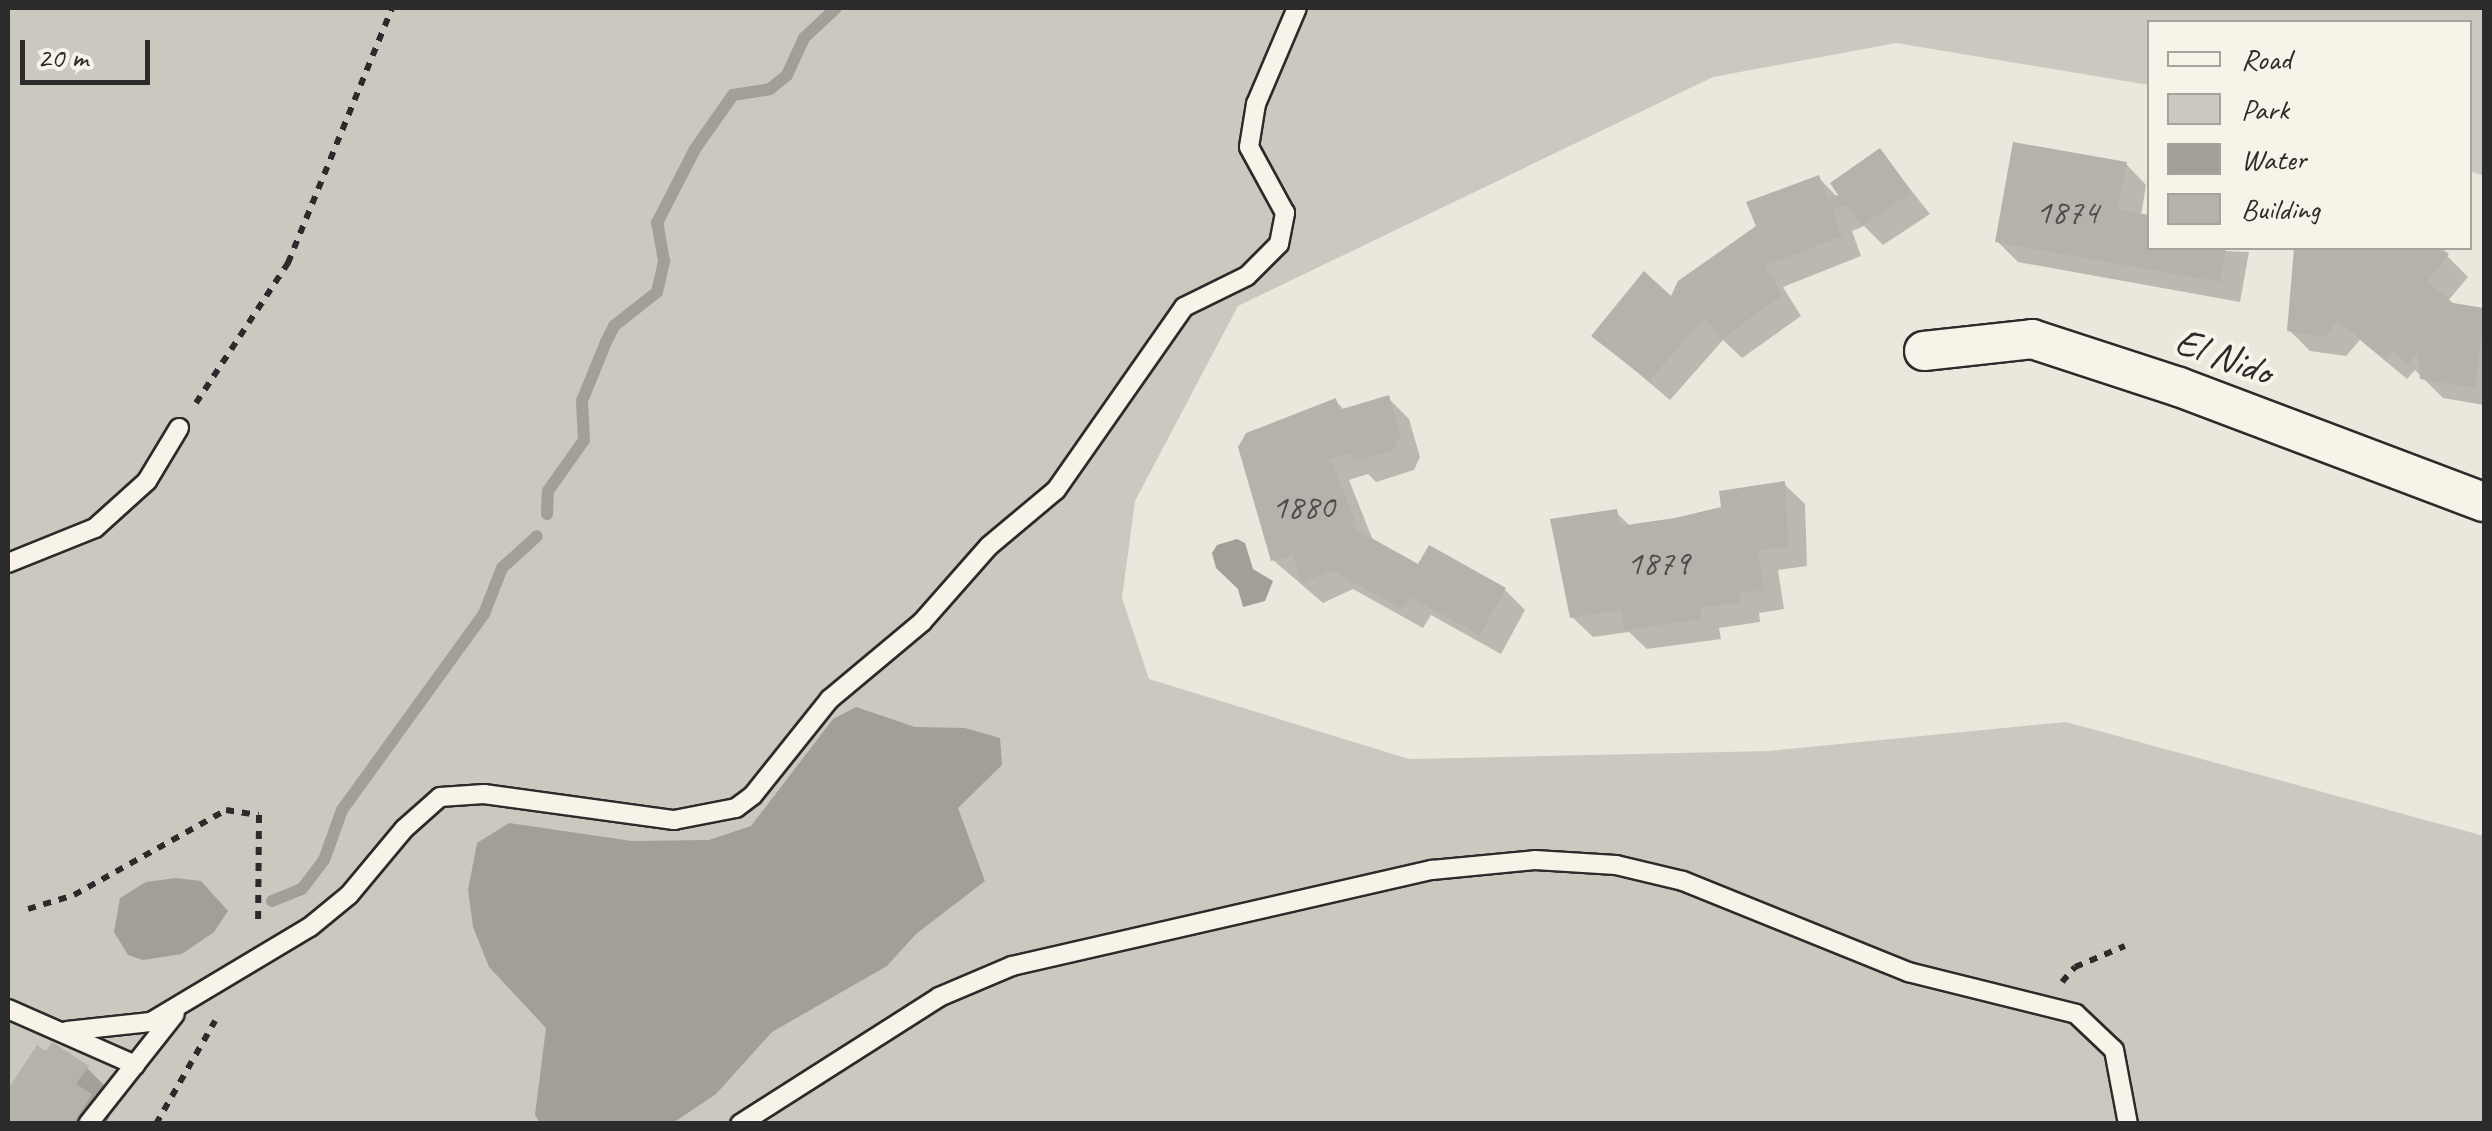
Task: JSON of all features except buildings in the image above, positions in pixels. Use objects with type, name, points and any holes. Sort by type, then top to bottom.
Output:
[{"type":"street","name":"El Nido","points":[[1924,351],[2032,339],[2179,386],[2484,502]]},
{"type":"lane","points":[[67,1031],[117,1029],[181,1007],[260,958],[350,895],[440,797],[484,794],[674,820],[736,808],[754,795],[830,699],[922,622],[989,546],[1056,490],[1184,307],[1247,276],[1279,244],[1285,213],[1249,147],[1256,104],[1297,8]]},
{"type":"lane","points":[[8,563],[108,518],[147,481],[180,428]]},
{"type":"lane","points":[[740,1124],[939,997],[1012,966],[1432,870],[1518,862],[1616,866],[1683,880],[1908,972],[2049,1004],[2100,1030],[2114,1050],[2126,1088],[2128,1124]]},
{"type":"lane","points":[[88,1124],[181,1007]]},
{"type":"lane","points":[[8,1008],[67,1031],[135,1065]]},
{"type":"path","points":[[180,428],[288,263],[392,8]]},
{"type":"path","points":[[28,909],[74,895],[226,810],[259,815],[260,958]]},
{"type":"path","points":[[2049,1004],[2074,967],[2124,946]]},
{"type":"path","points":[[156,1124],[215,1021],[219,982]]},
{"type":"green space","points":[[8,8],[2484,8],[2484,176],[2472,172],[2472,20],[2147,20],[2147,85],[1896,43],[1713,77],[1238,306],[1135,501],[1122,598],[1149,679],[1409,759],[1769,751],[2066,722],[2484,836],[2484,1123],[8,1123]]},
{"type":"water","points":[[1237,539],[1245,543],[1253,569],[1273,581],[1265,601],[1243,607],[1238,589],[1216,568],[1212,553],[1217,545]]},
{"type":"water","points":[[856,707],[915,727],[965,728],[1000,738],[1002,765],[958,808],[985,881],[916,934],[887,966],[772,1032],[716,1094],[673,1123],[540,1123],[535,1115],[546,1028],[489,967],[473,927],[468,890],[477,843],[509,823],[632,841],[709,840],[751,826],[833,719]]},
{"type":"water","points":[[176,878],[201,881],[228,911],[214,932],[182,954],[143,960],[128,955],[114,932],[120,898],[146,882]]},
{"type":"waterway","points":[[547,514],[548,491],[584,440],[582,401],[606,342],[614,326],[657,292],[664,261],[657,223],[695,149],[733,95],[770,89],[787,75],[804,38],[836,8]]},
{"type":"waterway","points":[[272,901],[302,889],[324,860],[342,810],[484,614],[502,568],[537,536]]}]
